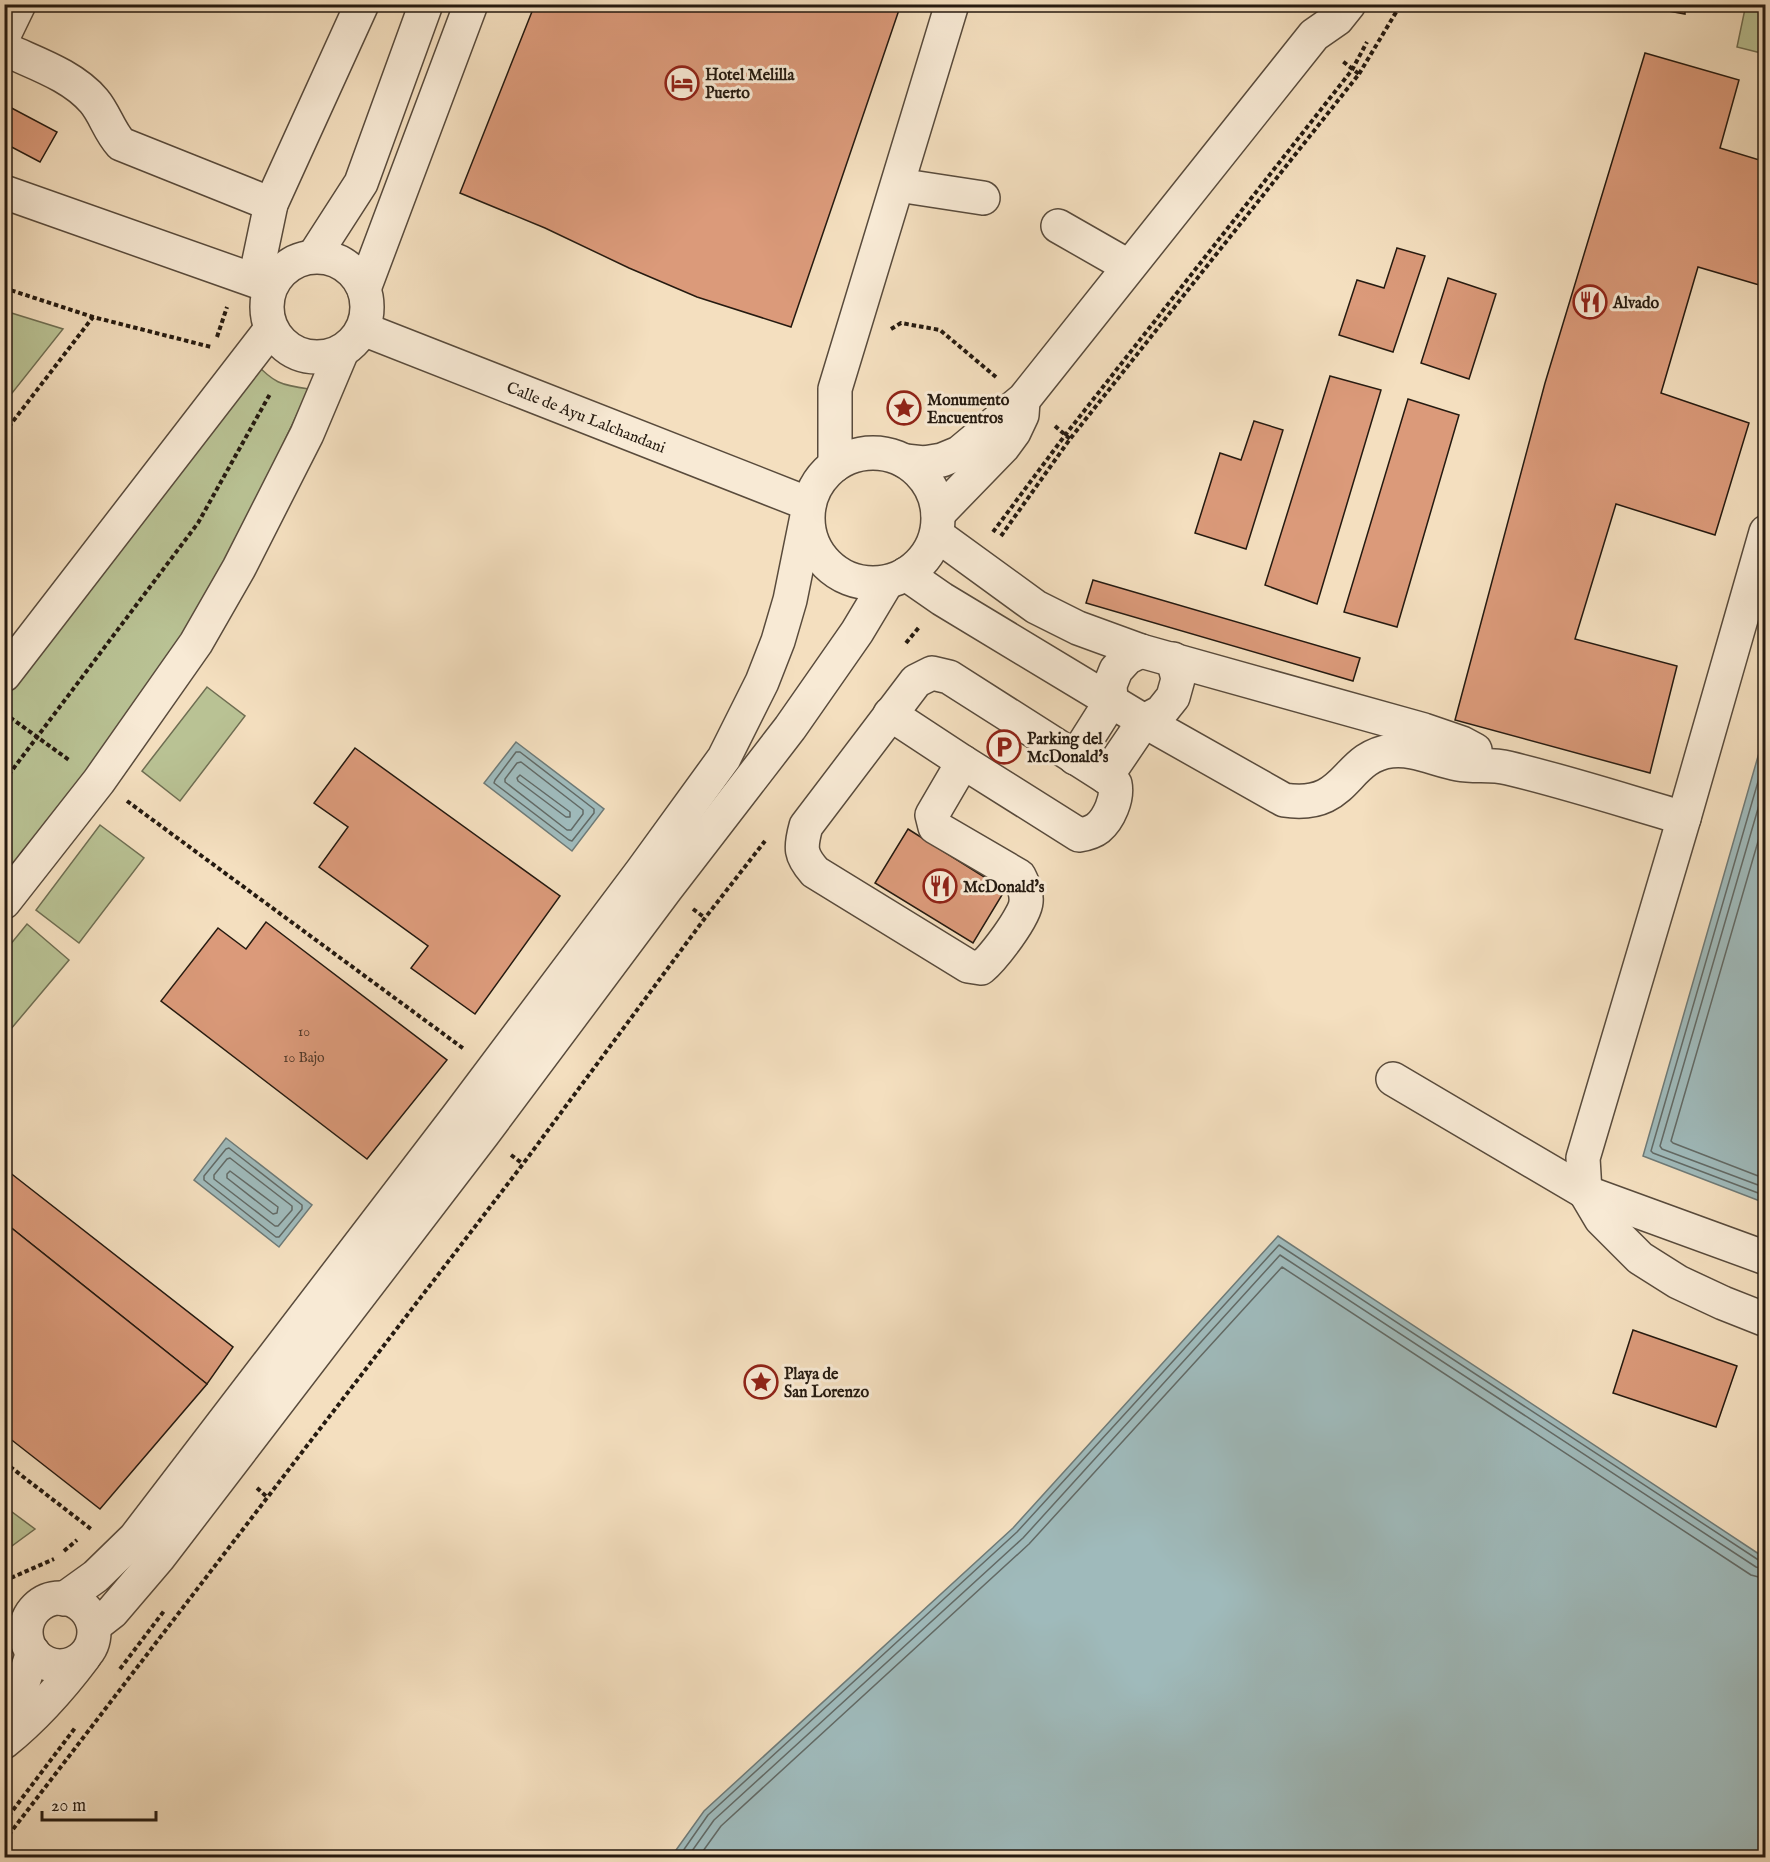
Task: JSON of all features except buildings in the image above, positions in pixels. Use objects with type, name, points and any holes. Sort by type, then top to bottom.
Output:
[{"type":"street","points":[[4,35],[19,4]]},
{"type":"street","points":[[352,340],[326,357],[309,357],[293,352],[280,342],[271,328],[266,314],[266,299],[254,280],[271,204],[362,4]]},
{"type":"street","points":[[314,256],[361,183],[426,4]]},
{"type":"street","points":[[364,289],[471,4]]},
{"type":"street","points":[[835,465],[835,389],[952,4]]},
{"type":"street","points":[[4,1730],[16,1704],[22,1646],[27,1625],[36,1609],[96,1576],[135,1538],[458,1116],[724,758],[758,692],[778,641],[790,600],[808,510],[814,489],[823,476],[835,465],[851,457],[869,453],[888,454],[905,461],[924,463],[942,460],[959,453],[1024,399],[1317,20],[1337,19],[1349,4]]},
{"type":"street","points":[[4,46],[9,51],[65,78],[81,90],[94,101],[114,137],[121,144],[271,204]]},
{"type":"street","points":[[898,185],[983,198]]},
{"type":"street","points":[[4,192],[254,280],[278,274],[288,265],[300,259],[314,256],[330,258],[345,264],[356,275],[364,289],[367,302],[367,316],[352,340],[307,434],[216,610],[196,643],[99,781],[4,902]]},
{"type":"street","points":[[1058,226],[1128,266]]},
{"type":"street","points":[[4,675],[271,328]]},
{"type":"street","name":"Calle de Ayu Lalchandani","points":[[352,340],[808,510]]},
{"type":"street","points":[[94,1626],[112,1612],[159,1557],[790,728],[897,578],[925,557],[937,524],[1014,432],[1022,414],[1024,399]]},
{"type":"street","points":[[905,461],[922,475],[933,493],[937,524],[976,563],[1036,607],[1059,619],[1141,651],[1424,730],[1462,743],[1505,768]]},
{"type":"street","points":[[808,510],[810,536],[818,554],[831,568],[848,578],[867,583],[897,578],[942,599],[1144,721],[1284,800],[1299,802],[1321,798],[1338,788],[1362,763],[1374,755],[1392,750],[1459,764],[1505,768],[1684,818]]},
{"type":"street","points":[[1766,532],[1684,818],[1582,1158],[1585,1192],[1601,1219],[1640,1258],[1678,1282],[1766,1320]]},
{"type":"street","points":[[1075,758],[1111,701],[1110,685],[1116,670],[1127,658],[1141,651]]},
{"type":"street","points":[[1106,777],[1144,721],[1161,712],[1173,697],[1178,679],[1173,659]]},
{"type":"street","points":[[890,714],[1079,835],[1098,828],[1115,801],[1117,793],[1115,784],[949,677],[932,673],[916,681],[890,714],[806,826],[801,842],[803,859],[815,872],[968,966],[981,968],[998,951],[1026,905],[1026,890],[1019,876],[935,827],[932,816],[963,762]]},
{"type":"street","points":[[1393,1079],[1585,1192],[1766,1258]]},
{"type":"street","points":[[4,1610],[53,1601],[74,1601],[90,1616],[94,1626],[94,1637],[90,1648],[57,1692],[27,1724],[4,1742]]},
{"type":"street","points":[[22,1646],[52,1665],[63,1666],[84,1657]]},
{"type":"path","points":[[976,563],[1070,440],[1359,74],[1401,4]]},
{"type":"path","points":[[1317,20],[1352,70],[1359,74]]},
{"type":"path","points":[[976,563],[1066,434],[1352,70],[1372,33]]},
{"type":"path","points":[[4,288],[93,317],[214,347]]},
{"type":"path","points":[[4,433],[93,317]]},
{"type":"path","points":[[884,333],[901,323],[940,330],[1066,434],[1070,440]]},
{"type":"path","points":[[4,781],[198,524],[293,352]]},
{"type":"path","points":[[905,645],[942,599]]},
{"type":"path","points":[[4,713],[465,1049]]},
{"type":"path","points":[[4,1841],[523,1164],[769,835]]},
{"type":"path","points":[[687,919],[701,900]]},
{"type":"path","points":[[4,1462],[91,1529]]},
{"type":"path","points":[[257,1488],[264,1479]]},
{"type":"path","points":[[114,1678],[171,1602]]},
{"type":"path","points":[[4,1822],[78,1725]]},
{"type":"green space","points":[[1746,4],[1765,5],[1765,54],[1737,47]]},
{"type":"green space","points":[[4,311],[63,329],[5,402]]},
{"type":"green space","points":[[253,361],[278,382],[309,389],[211,596],[98,758],[5,875],[4,700],[211,429]]},
{"type":"green space","points":[[207,687],[245,716],[180,801],[142,771]]},
{"type":"green space","points":[[100,825],[144,858],[79,943],[36,910]]},
{"type":"green space","points":[[27,924],[69,960],[5,1036],[5,951]]},
{"type":"green space","points":[[4,1506],[35,1529],[5,1551],[4,1551]]},
{"type":"water","points":[[1765,732],[1766,1203],[1643,1156]]},
{"type":"water","points":[[516,742],[604,809],[572,851],[484,783]]},
{"type":"water","points":[[226,1138],[312,1205],[279,1247],[194,1180]]},
{"type":"water","points":[[1278,1236],[1765,1558],[1765,1857],[671,1857],[704,1811],[1013,1528]]},
{"type":"place","name":"Hotel Melilla Puerto","points":[[682,83]]},
{"type":"place","name":"Alvado","points":[[1590,302]]},
{"type":"place","name":"Monumento Encuentros","points":[[904,408]]},
{"type":"place","name":"Parking del McDonald's","points":[[1004,747]]},
{"type":"place","name":"McDonald's","points":[[940,886]]},
{"type":"place","name":"Playa de San Lorenzo","points":[[761,1382]]}]
